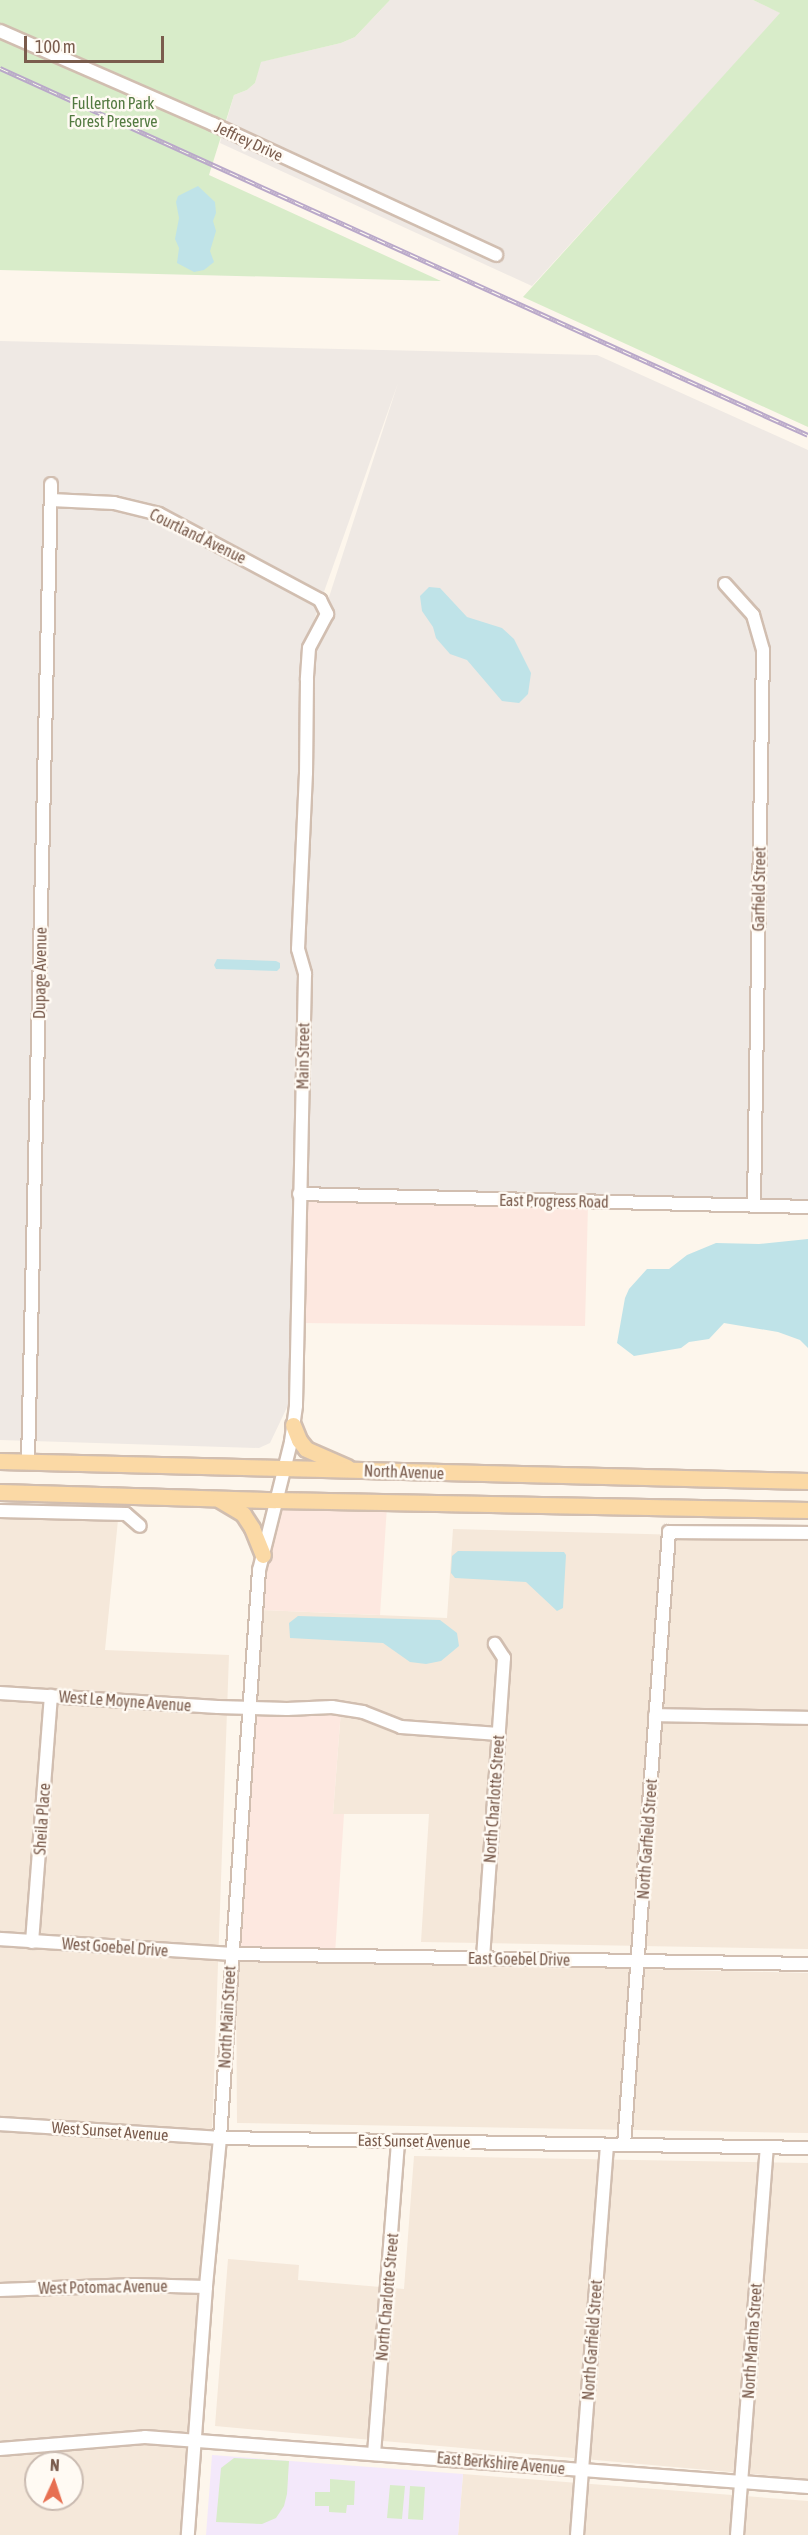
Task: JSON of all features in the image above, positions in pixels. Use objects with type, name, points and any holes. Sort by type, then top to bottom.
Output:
[{"type":"main road","points":[[293,1425],[299,1440],[306,1449],[355,1470]]},
{"type":"main road","name":"North Avenue","points":[[0,1461],[808,1481]]},
{"type":"main road","name":"North Avenue","points":[[0,1492],[217,1499],[808,1510]]},
{"type":"main road","points":[[217,1499],[243,1514],[252,1528],[263,1555]]},
{"type":"street","name":"Jeffrey Drive","points":[[0,31],[213,124],[496,255]]},
{"type":"street","name":"Dupage Avenue","points":[[28,1461],[51,484]]},
{"type":"street","name":"Courtland Avenue","points":[[51,500],[114,503],[159,514],[320,600],[327,614]]},
{"type":"street","name":"Garfield Street","points":[[725,584],[753,615],[763,650],[754,1206]]},
{"type":"street","name":"Main Street","points":[[275,1500],[284,1468],[296,1406],[305,974],[298,949],[307,680],[309,648],[327,614]]},
{"type":"street","name":"East Progress Road","points":[[300,1194],[808,1207]]},
{"type":"street","name":"North Main Street","points":[[188,2535],[206,2288],[220,2138],[259,1570],[275,1500]]},
{"type":"street","points":[[0,1511],[126,1514],[140,1526]]},
{"type":"street","name":"North Garfield Street","points":[[624,2145],[669,1532],[808,1533]]},
{"type":"street","name":"North Charlotte Street","points":[[483,1958],[504,1658],[495,1644]]},
{"type":"street","name":"West Le Moyne Avenue","points":[[0,1693],[249,1708],[332,1707],[363,1712],[401,1727],[499,1734]]},
{"type":"street","name":"Sheila Place","points":[[32,1941],[51,1696]]},
{"type":"street","points":[[655,1715],[808,1718]]},
{"type":"street","name":"West Goebel Drive","points":[[0,1939],[231,1954]]},
{"type":"street","name":"East Goebel Drive","points":[[231,1954],[808,1964]]},
{"type":"street","name":"West Sunset Avenue","points":[[0,2124],[220,2138]]},
{"type":"street","name":"East Sunset Avenue","points":[[220,2138],[624,2145]]},
{"type":"street","name":"North Charlotte Street","points":[[374,2454],[398,2141]]},
{"type":"street","name":"North Garfield Street","points":[[577,2535],[607,2145]]},
{"type":"street","points":[[624,2145],[808,2148]]},
{"type":"street","name":"North Martha Street","points":[[737,2535],[767,2147]]},
{"type":"street","name":"West Potomac Avenue","points":[[0,2290],[135,2285],[206,2288]]},
{"type":"street","name":"East Berkshire Avenue","points":[[0,2449],[129,2437],[808,2487]]},
{"type":"shaded area","points":[[390,0],[753,0],[781,13],[532,286],[220,143],[234,95],[247,90],[255,83],[260,62],[341,43],[355,37]]},
{"type":"shaded area","points":[[0,341],[597,355],[808,450],[808,1202],[303,1191],[301,945],[312,650],[398,383],[303,651],[291,1399],[270,1443],[259,1448],[0,1440]]},
{"type":"shaded area","points":[[301,1197],[588,1204],[585,1326],[300,1323]]},
{"type":"shaded area","points":[[279,1504],[387,1506],[380,1615],[262,1610],[264,1571]]},
{"type":"shaded area","points":[[0,1516],[118,1520],[105,1650],[229,1655],[212,2133],[0,2120]]},
{"type":"shaded area","points":[[453,1529],[808,1538],[808,1949],[421,1942],[429,1814],[333,1814],[341,1710],[255,1703],[262,1610],[447,1618]]},
{"type":"shaded area","points":[[341,1710],[333,1814],[344,1814],[335,1954],[234,1951],[253,1711]]},
{"type":"shaded area","points":[[236,1959],[808,1973],[808,2133],[237,2123]]},
{"type":"shaded area","points":[[0,2131],[213,2143],[184,2535],[0,2535]]},
{"type":"shaded area","points":[[414,2156],[808,2163],[808,2479],[215,2426],[228,2259],[299,2265],[298,2280],[404,2289]]},
{"type":"shaded area","points":[[212,2455],[463,2474],[458,2535],[206,2535]]},
{"type":"shaded area","points":[[463,2474],[808,2501],[808,2535],[458,2535]]},
{"type":"green space","name":"Fullerton Park Forest Preserve","points":[[0,0],[390,0],[355,37],[341,43],[261,62],[255,83],[247,90],[234,95],[209,175],[441,281],[0,270]]},
{"type":"green space","points":[[753,0],[808,0],[808,427],[523,297],[780,13]]},
{"type":"green space","points":[[234,2458],[289,2461],[287,2494],[284,2506],[276,2518],[262,2524],[216,2522],[221,2468]]},
{"type":"green space","points":[[330,2479],[355,2481],[354,2505],[347,2505],[346,2513],[329,2512],[329,2506],[315,2506],[315,2492],[330,2492]]},
{"type":"green space","points":[[390,2485],[405,2486],[402,2519],[387,2518]]},
{"type":"green space","points":[[410,2486],[425,2487],[423,2520],[408,2519]]},
{"type":"water","points":[[198,186],[215,202],[216,213],[213,221],[216,231],[210,251],[214,262],[204,270],[194,272],[177,263],[179,248],[175,239],[179,218],[176,202],[178,196]]},
{"type":"water","points":[[429,587],[440,588],[467,617],[502,628],[514,639],[531,673],[528,694],[519,703],[502,701],[467,660],[450,654],[436,638],[433,627],[422,611],[420,596]]},
{"type":"water","points":[[217,959],[276,961],[280,963],[280,968],[277,971],[216,969],[214,965]]},
{"type":"water","points":[[808,1239],[808,1348],[800,1340],[778,1332],[724,1323],[709,1339],[689,1342],[681,1348],[634,1356],[617,1343],[625,1298],[629,1289],[647,1269],[669,1269],[687,1255],[716,1243],[759,1244]]},
{"type":"water","points":[[458,1551],[564,1552],[566,1555],[563,1608],[557,1611],[526,1582],[455,1578],[451,1573],[452,1556]]},
{"type":"water","points":[[298,1616],[440,1620],[457,1633],[459,1646],[441,1661],[426,1664],[410,1662],[383,1643],[290,1638],[289,1623]]},
{"type":"railway","points":[[0,68],[808,435]]}]
